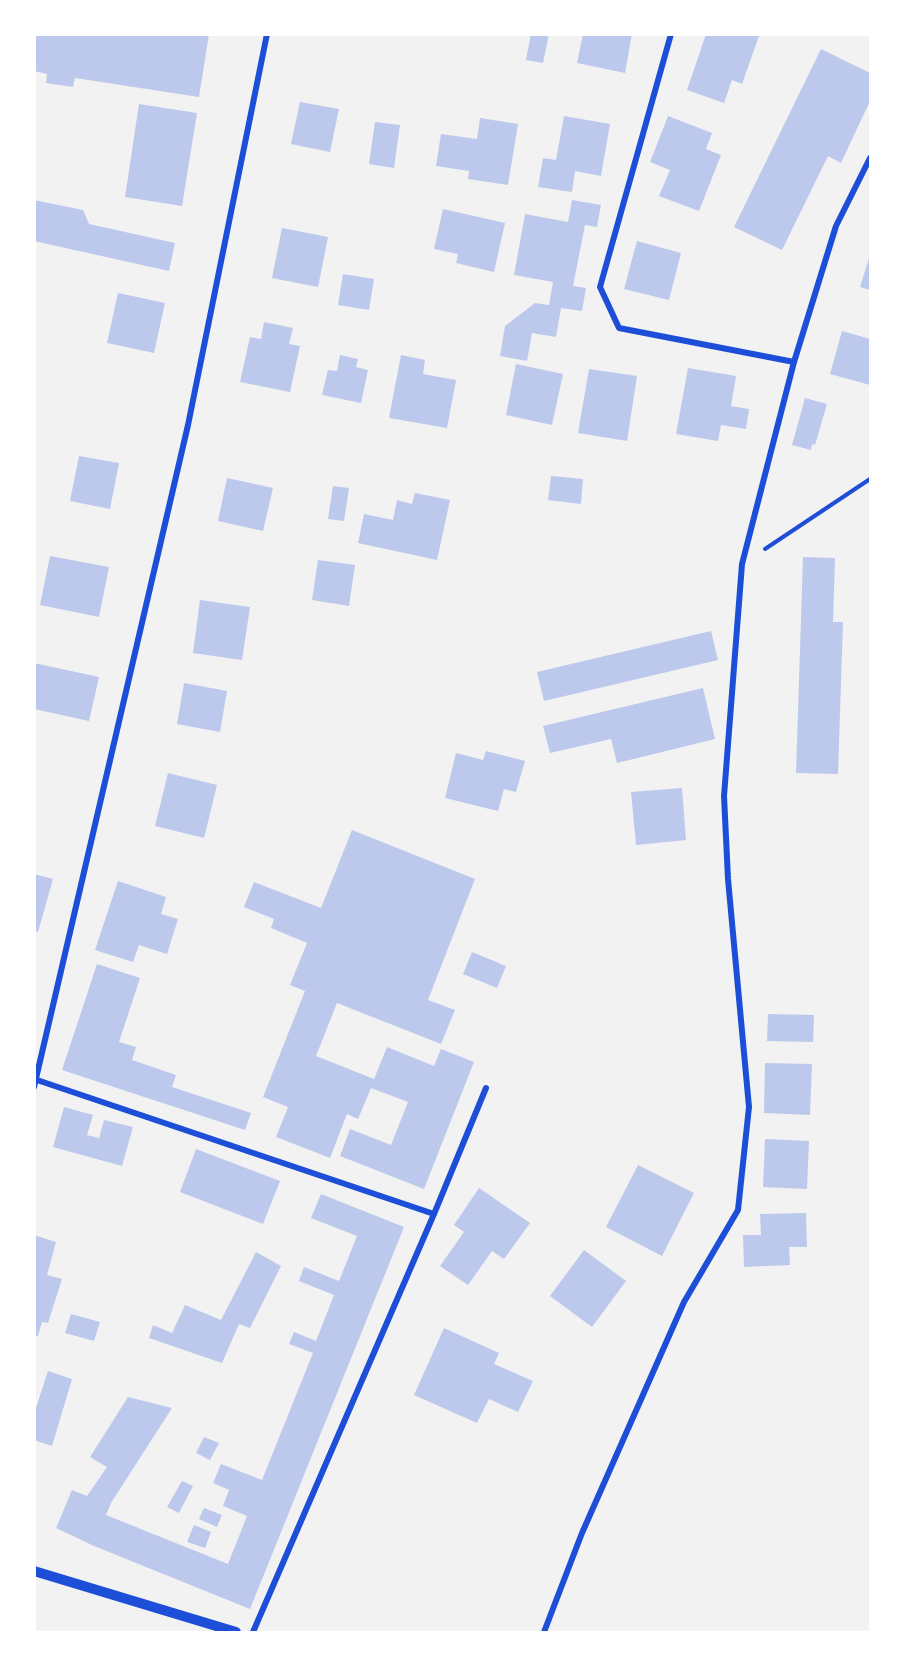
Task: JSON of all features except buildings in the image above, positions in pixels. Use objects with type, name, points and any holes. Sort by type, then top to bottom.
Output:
[{"type":"street","points":[[267,34],[188,425],[36,1083],[434,1214]]},
{"type":"street","points":[[670,34],[600,286],[619,328],[794,362]]},
{"type":"street","points":[[544,1632],[582,1533],[684,1302],[738,1210],[749,1107],[728,879],[724,796],[742,564],[794,362],[836,226],[870,158]]},
{"type":"street","points":[[253,1632],[434,1214],[486,1088]]},
{"type":"street","points":[[34,1571],[236,1632]]},
{"type":"path","points":[[742,564],[870,479]]}]
